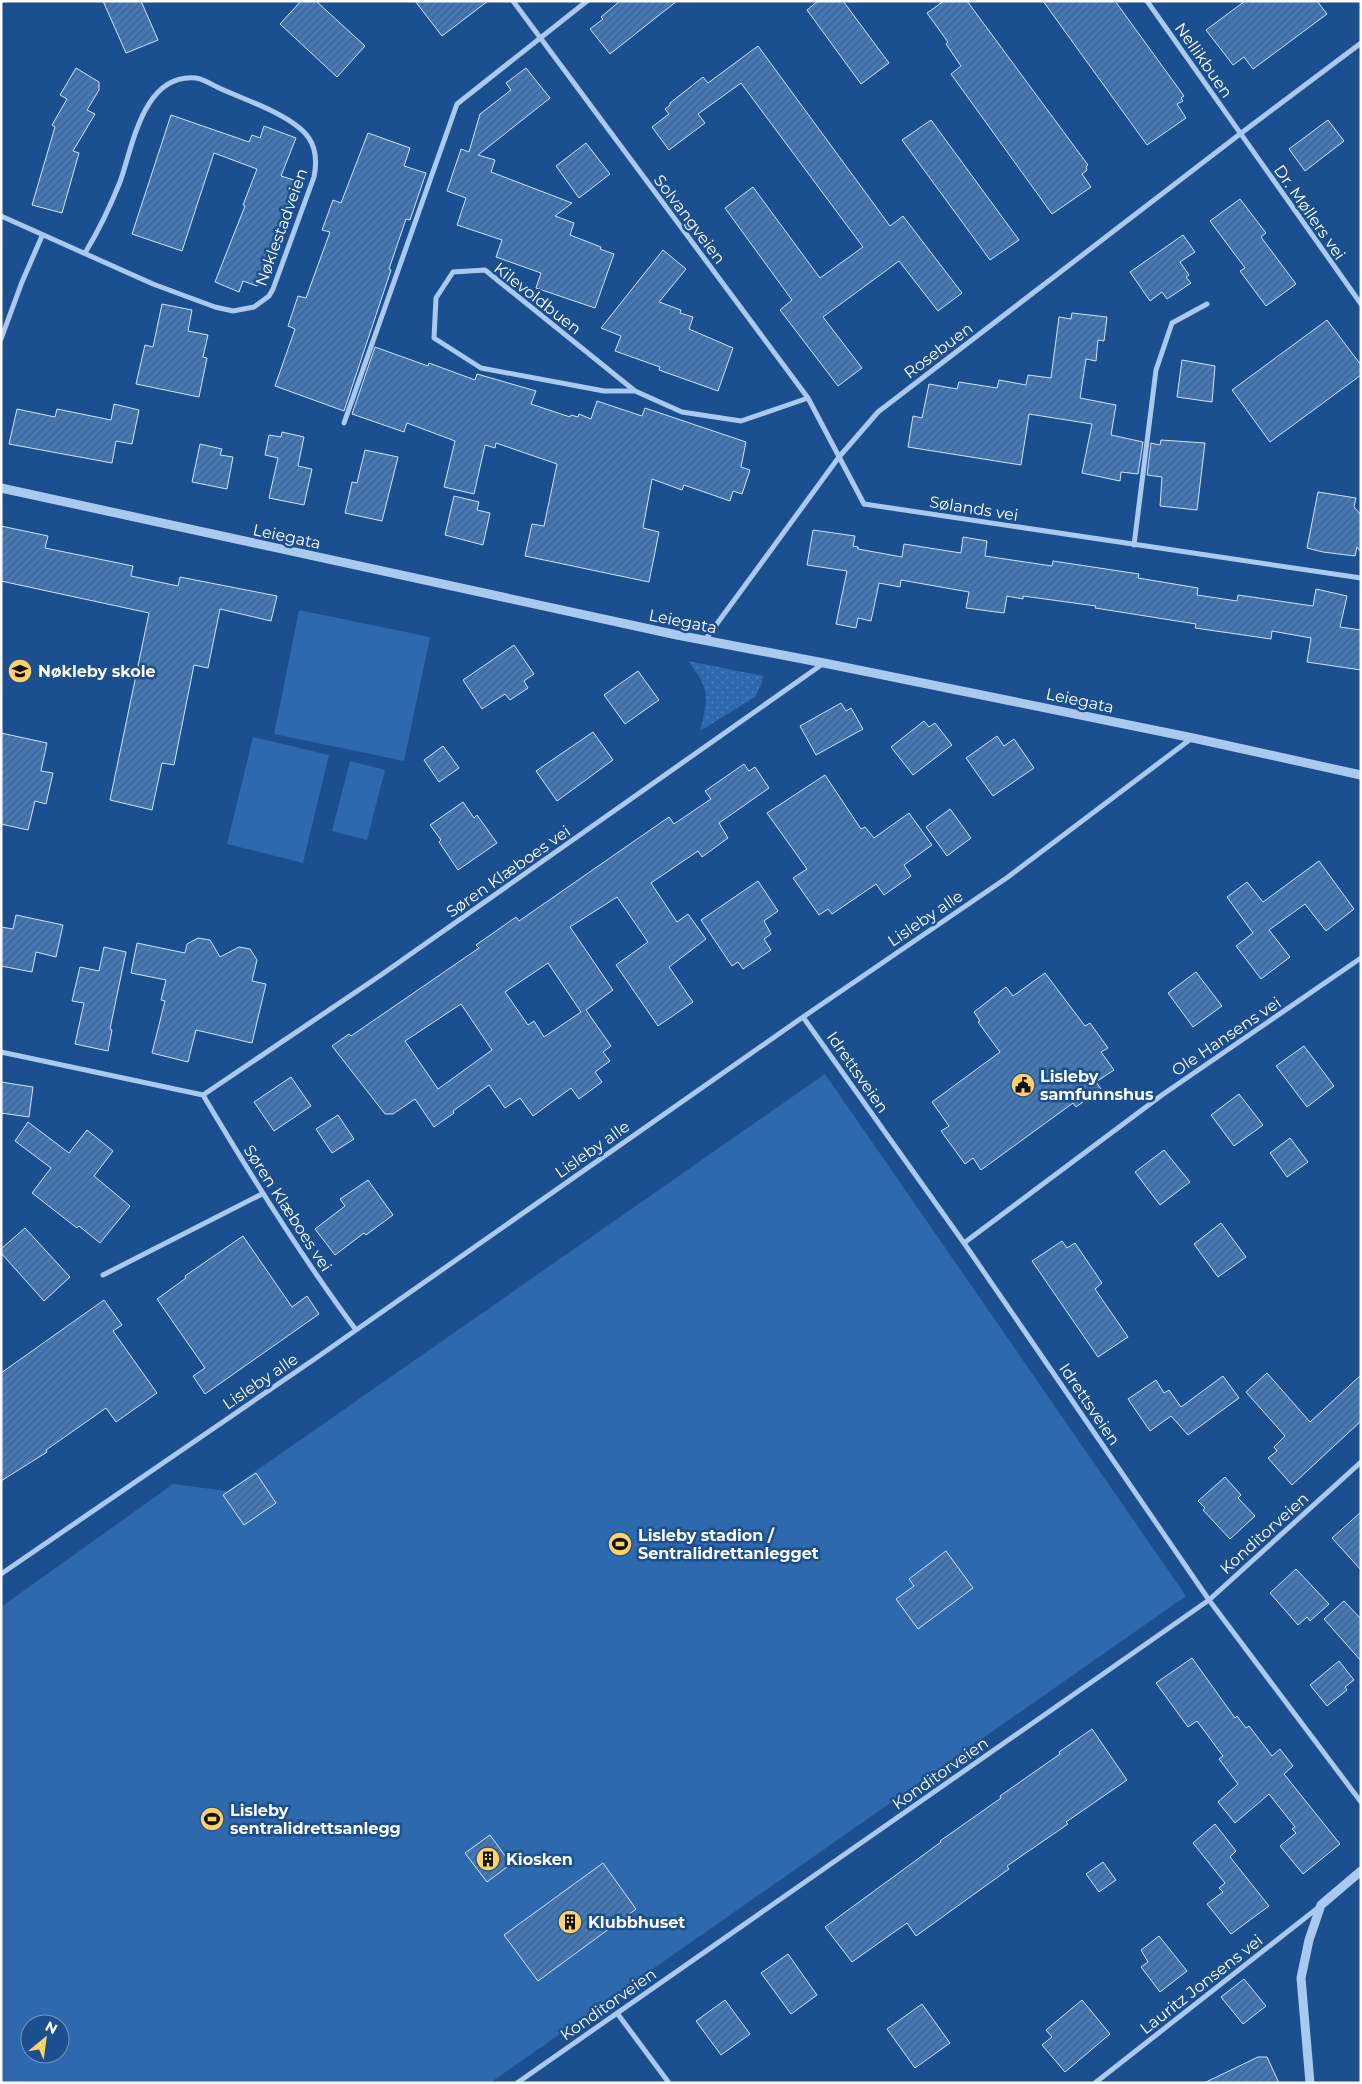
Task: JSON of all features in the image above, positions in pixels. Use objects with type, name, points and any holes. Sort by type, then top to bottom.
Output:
[{"type":"street","name":"Solvangveien","points":[[513,1],[808,398],[839,457]]},
{"type":"street","points":[[344,423],[456,104],[587,1]]},
{"type":"street","name":"Nellikbuen","points":[[1147,1],[1240,134]]},
{"type":"street","name":"Rosebuen","points":[[705,641],[839,457],[878,412],[1361,43]]},
{"type":"street","name":"Nøklestadveien","points":[[1,216],[42,236],[153,284],[233,312],[254,307],[269,296],[273,289],[314,177],[317,165],[314,146],[304,132],[293,122],[269,110],[197,78],[178,80],[158,92],[141,117],[120,181],[104,220],[85,253]]},
{"type":"street","name":"Dr. Møllers vei","points":[[1240,134],[1361,304]]},
{"type":"street","points":[[1,338],[42,236]]},
{"type":"street","name":"Kilevoldbuen","points":[[635,391],[604,391],[481,368],[434,338],[436,298],[454,272],[485,270],[635,391],[682,412],[741,421],[808,398]]},
{"type":"street","points":[[1134,545],[1156,370],[1172,323],[1207,304]]},
{"type":"street","name":"Sølands vei","points":[[839,457],[864,504],[1361,578]]},
{"type":"street","name":"Leiegata","points":[[1,488],[705,641],[824,663],[1193,738],[1361,775]]},
{"type":"street","name":"Søren Klæboes vei","points":[[356,1330],[314,1274],[262,1194],[203,1095],[386,972],[824,663]]},
{"type":"street","name":"Lisleby alle","points":[[1,1574],[356,1330],[803,1017],[1008,877],[1193,738]]},
{"type":"street","name":"Ole Hansens vei","points":[[964,1243],[1162,1095],[1360,960]]},
{"type":"street","name":"Idrettsveien","points":[[803,1017],[964,1243],[1209,1600],[1361,1802]]},
{"type":"street","points":[[1,1052],[203,1095]]},
{"type":"street","points":[[103,1275],[262,1194]]},
{"type":"street","name":"Konditorveien","points":[[517,2083],[1209,1600],[1361,1462]]},
{"type":"street","points":[[1310,2083],[1301,1978],[1309,1940],[1322,1905],[1361,1871]]},
{"type":"street","name":"Lauritz Jonsens vei","points":[[1095,2083],[1322,1905]]},
{"type":"street","points":[[617,2013],[669,2083]]},
{"type":"shaded area","points":[[299,610],[430,637],[404,761],[274,734]]},
{"type":"shaded area","points":[[688,661],[763,676],[761,685],[755,697],[700,731],[705,710],[706,694],[700,679]]},
{"type":"shaded area","points":[[253,737],[329,755],[303,863],[227,844]]},
{"type":"shaded area","points":[[350,761],[385,770],[367,840],[332,831]]},
{"type":"shaded area","name":"Lisleby stadion / Sentralidrettanlegget","points":[[825,1074],[1186,1596],[490,2083],[1,2083],[1,1607],[173,1484],[227,1491]]},
{"type":"building","points":[[103,1],[141,1],[158,40],[126,53]]},
{"type":"building","points":[[301,1],[316,1],[365,46],[337,77],[280,24]]},
{"type":"building","points":[[415,1],[488,1],[442,36]]},
{"type":"building","points":[[620,1],[677,1],[610,54],[590,29],[603,19],[601,17]]},
{"type":"building","points":[[818,1],[843,1],[889,63],[861,84],[807,10]]},
{"type":"building","points":[[944,1],[967,1],[1088,165],[1086,167],[1087,170],[1082,174],[1091,187],[1052,214],[951,74],[961,66],[946,44],[948,42],[927,13]]},
{"type":"building","points":[[1043,1],[1115,1],[1184,96],[1181,98],[1183,101],[1177,104],[1186,118],[1147,145]]},
{"type":"building","points":[[1245,1],[1317,1],[1327,14],[1253,69],[1244,57],[1233,65],[1206,30]]},
{"type":"building","points":[[758,46],[890,226],[903,216],[962,293],[938,311],[899,261],[823,317],[862,368],[838,386],[780,310],[792,300],[725,208],[753,187],[820,278],[863,247],[741,83],[698,114],[705,123],[669,150],[652,127],[669,114],[665,109],[670,103],[703,77],[708,83]]},
{"type":"building","points":[[76,68],[99,82],[99,90],[87,110],[95,114],[73,151],[79,153],[62,213],[32,205],[55,127],[52,125],[67,99],[60,95]]},
{"type":"building","points":[[526,68],[550,98],[478,155],[495,160],[491,172],[572,203],[555,216],[574,223],[570,235],[614,254],[595,308],[536,288],[541,273],[496,257],[502,240],[457,225],[466,198],[447,191],[461,149],[469,152],[480,114],[511,90],[506,83]]},
{"type":"building","points":[[171,115],[249,142],[252,135],[260,138],[264,126],[296,138],[281,176],[297,181],[257,286],[243,281],[239,292],[215,282],[245,206],[243,205],[257,169],[214,153],[182,251],[132,234]]},
{"type":"building","points":[[931,120],[1019,240],[990,260],[902,140]]},
{"type":"building","points":[[1328,120],[1344,141],[1305,171],[1289,149]]},
{"type":"building","points":[[368,133],[410,148],[404,166],[426,173],[410,220],[406,219],[344,411],[275,386],[295,329],[288,326],[298,296],[306,298],[330,232],[322,230],[333,200],[341,203]]},
{"type":"building","points":[[586,143],[610,174],[579,198],[556,166]]},
{"type":"building","points":[[1240,199],[1266,233],[1261,237],[1296,284],[1266,306],[1240,271],[1245,268],[1210,221]]},
{"type":"building","points":[[1183,235],[1195,252],[1180,262],[1189,275],[1186,277],[1191,283],[1167,299],[1162,292],[1150,301],[1130,272]]},
{"type":"building","points":[[663,250],[686,269],[659,302],[681,310],[680,313],[693,317],[689,329],[733,348],[718,391],[659,370],[660,367],[615,351],[621,336],[601,328]]},
{"type":"building","points":[[162,304],[192,310],[188,331],[208,335],[203,357],[207,358],[199,397],[136,384],[145,345],[153,347]]},
{"type":"building","points":[[1072,313],[1107,317],[1104,341],[1098,340],[1096,361],[1086,359],[1080,398],[1116,405],[1111,435],[1143,442],[1138,474],[1121,472],[1120,481],[1082,473],[1092,424],[1029,414],[1021,465],[908,447],[913,416],[922,418],[929,384],[957,389],[959,382],[997,388],[999,380],[1026,385],[1028,375],[1051,378],[1059,317],[1071,319]]},
{"type":"building","points":[[1327,320],[1361,365],[1361,375],[1270,442],[1232,390]]},
{"type":"building","points":[[375,347],[428,366],[429,363],[475,380],[477,374],[536,391],[531,404],[570,417],[571,415],[578,417],[579,414],[591,419],[597,401],[642,416],[645,408],[746,442],[741,467],[750,470],[742,494],[733,491],[730,501],[684,485],[682,490],[652,479],[643,528],[659,532],[649,582],[525,556],[532,524],[544,526],[557,464],[496,443],[495,448],[485,445],[474,494],[444,487],[455,441],[407,423],[404,432],[352,414]]},
{"type":"building","points":[[1182,360],[1215,366],[1212,402],[1177,397]]},
{"type":"building","points":[[114,404],[139,410],[132,444],[116,441],[112,463],[9,444],[17,409],[55,417],[57,409],[111,420]]},
{"type":"building","points":[[282,432],[304,437],[298,466],[312,469],[304,505],[269,498],[278,458],[265,455],[269,435],[281,437]]},
{"type":"building","points":[[1161,440],[1205,443],[1197,510],[1160,506],[1162,477],[1147,475],[1151,443],[1160,445]]},
{"type":"building","points":[[200,444],[222,449],[220,455],[233,457],[227,489],[192,482]]},
{"type":"building","points":[[365,450],[398,457],[382,521],[345,513],[352,482],[357,483]]},
{"type":"building","points":[[1318,492],[1356,498],[1354,507],[1361,515],[1361,552],[1357,547],[1355,556],[1307,548]]},
{"type":"building","points":[[454,496],[479,502],[477,510],[490,513],[483,545],[445,535]]},
{"type":"building","points":[[1,526],[48,536],[45,548],[133,566],[131,576],[178,586],[180,577],[277,596],[271,621],[220,609],[208,668],[194,665],[174,765],[162,763],[152,810],[110,800],[149,613],[1,581]]},
{"type":"building","points":[[813,530],[855,536],[853,546],[858,547],[858,549],[902,557],[904,544],[961,553],[963,537],[987,541],[985,556],[1052,566],[1053,561],[1139,574],[1138,578],[1198,588],[1197,595],[1237,601],[1238,595],[1313,606],[1316,589],[1347,596],[1340,627],[1361,630],[1361,670],[1307,662],[1311,638],[1272,631],[1271,639],[1195,628],[1196,624],[1095,608],[1096,606],[1023,596],[1023,599],[1007,596],[1004,613],[966,608],[969,592],[901,580],[900,587],[879,583],[871,621],[858,618],[856,628],[836,624],[847,571],[807,565]]},
{"type":"building","points":[[514,645],[534,674],[524,681],[528,688],[510,700],[505,694],[482,709],[463,680]]},
{"type":"building","points":[[638,671],[659,700],[625,724],[604,695]]},
{"type":"building","points":[[841,703],[846,711],[851,708],[863,729],[816,755],[800,726]]},
{"type":"building","points":[[924,721],[929,727],[935,723],[952,745],[913,775],[891,747]]},
{"type":"building","points":[[593,732],[613,760],[557,801],[536,771]]},
{"type":"building","points":[[1,733],[47,743],[41,771],[53,773],[46,804],[35,801],[28,830],[1,824]]},
{"type":"building","points":[[997,736],[1004,746],[1014,739],[1034,768],[993,796],[966,758]]},
{"type":"building","points":[[443,746],[459,768],[439,782],[424,760]]},
{"type":"building","points":[[744,764],[749,771],[755,767],[769,788],[719,823],[728,838],[702,857],[698,851],[651,883],[677,922],[688,914],[706,939],[669,967],[693,1002],[658,1026],[616,965],[648,942],[617,897],[570,927],[613,990],[586,1010],[611,1046],[603,1052],[610,1061],[595,1072],[602,1082],[579,1099],[571,1088],[533,1116],[520,1098],[505,1108],[489,1085],[434,1127],[415,1099],[393,1114],[385,1114],[332,1046],[349,1034],[351,1036],[479,948],[476,945],[516,917],[519,921],[669,817],[674,824],[711,799],[705,791]],"holes":[[[548,963],[581,1012],[544,1037],[534,1021],[528,1025],[505,992]],[[461,1004],[492,1050],[438,1089],[405,1041]]]},
{"type":"building","points":[[825,775],[861,829],[865,827],[874,838],[909,813],[932,845],[904,865],[911,876],[884,895],[876,884],[832,914],[828,909],[819,915],[793,878],[807,869],[767,813]]},
{"type":"building","points":[[463,802],[474,818],[477,815],[497,843],[458,870],[430,825]]},
{"type":"building","points":[[950,809],[971,838],[947,856],[926,827]]},
{"type":"building","points":[[1319,861],[1354,909],[1326,931],[1305,904],[1269,930],[1290,957],[1261,979],[1236,946],[1253,933],[1227,897],[1247,882],[1263,902]]},
{"type":"building","points":[[758,881],[778,911],[764,921],[771,934],[764,939],[771,950],[743,969],[738,962],[732,966],[701,920]]},
{"type":"building","points":[[16,915],[63,925],[56,957],[36,952],[32,972],[1,966],[1,927],[13,929]]},
{"type":"building","points":[[198,938],[210,940],[220,957],[239,947],[250,949],[257,960],[252,981],[266,984],[252,1043],[196,1030],[188,1062],[152,1053],[165,1001],[161,1000],[166,980],[131,973],[137,943],[185,953],[187,944]]},
{"type":"building","points":[[104,947],[126,952],[110,1029],[112,1030],[108,1051],[75,1044],[84,1003],[72,1001],[80,967],[99,971]]},
{"type":"building","points":[[1196,972],[1222,1006],[1193,1027],[1168,993]]},
{"type":"building","points":[[1045,973],[1085,1026],[1090,1023],[1108,1048],[1101,1052],[1114,1070],[1096,1082],[1101,1089],[1076,1107],[1073,1103],[981,1170],[973,1158],[965,1164],[941,1131],[949,1126],[932,1102],[1000,1052],[978,1022],[980,1021],[974,1012],[1006,987],[1013,996]]},
{"type":"building","points":[[1304,1046],[1334,1086],[1307,1107],[1276,1066]]},
{"type":"building","points":[[291,1077],[311,1106],[274,1131],[254,1102]]},
{"type":"building","points":[[1,1082],[33,1087],[29,1117],[1,1113]]},
{"type":"building","points":[[1239,1094],[1263,1125],[1234,1146],[1211,1115]]},
{"type":"building","points":[[338,1115],[354,1139],[332,1153],[316,1129]]},
{"type":"building","points":[[28,1122],[69,1153],[87,1130],[113,1151],[94,1176],[130,1206],[100,1243],[79,1226],[77,1228],[32,1193],[51,1168],[15,1141]]},
{"type":"building","points":[[1290,1138],[1308,1162],[1287,1177],[1270,1153]]},
{"type":"building","points":[[1164,1150],[1190,1182],[1160,1205],[1135,1172]]},
{"type":"building","points":[[368,1180],[393,1215],[366,1235],[364,1233],[335,1255],[315,1229],[345,1206],[340,1199]]},
{"type":"building","points":[[1221,1223],[1246,1257],[1218,1277],[1194,1244]]},
{"type":"building","points":[[25,1228],[70,1277],[44,1301],[1,1253],[1,1249]]},
{"type":"building","points":[[243,1236],[292,1307],[307,1296],[319,1314],[205,1394],[193,1376],[205,1368],[157,1299],[186,1278],[185,1276]]},
{"type":"building","points":[[1062,1241],[1067,1248],[1075,1243],[1102,1283],[1095,1289],[1128,1337],[1098,1357],[1032,1261]]},
{"type":"building","points":[[104,1300],[122,1325],[113,1331],[157,1393],[116,1422],[106,1408],[46,1450],[47,1452],[1,1481],[1,1373]]},
{"type":"building","points":[[1267,1373],[1310,1422],[1361,1375],[1361,1421],[1292,1485],[1268,1458],[1277,1451],[1274,1447],[1285,1436],[1246,1392]]},
{"type":"building","points":[[1223,1376],[1239,1398],[1188,1435],[1171,1416],[1150,1431],[1128,1399],[1156,1380],[1164,1393],[1169,1390],[1181,1407]]},
{"type":"building","points":[[256,1473],[276,1503],[244,1525],[223,1495]]},
{"type":"building","points":[[1225,1477],[1241,1495],[1238,1498],[1255,1516],[1230,1539],[1203,1510],[1205,1508],[1198,1501]]},
{"type":"building","points":[[1361,1512],[1361,1570],[1332,1538]]},
{"type":"building","points":[[946,1551],[973,1588],[918,1629],[896,1599],[914,1586],[909,1579]]},
{"type":"building","points":[[1296,1569],[1329,1604],[1310,1621],[1307,1617],[1298,1625],[1270,1593]]},
{"type":"building","points":[[1344,1601],[1361,1619],[1361,1661],[1324,1619]]},
{"type":"building","points":[[1192,1658],[1235,1718],[1237,1716],[1246,1728],[1249,1726],[1272,1756],[1280,1749],[1293,1766],[1284,1774],[1340,1844],[1303,1874],[1280,1846],[1296,1833],[1292,1829],[1295,1827],[1269,1794],[1235,1823],[1218,1802],[1238,1784],[1219,1759],[1223,1756],[1197,1721],[1188,1727],[1156,1683]]},
{"type":"building","points":[[1339,1661],[1354,1680],[1345,1687],[1347,1690],[1327,1706],[1310,1685]]},
{"type":"building","points":[[1092,1729],[1127,1780],[1066,1822],[1068,1824],[1007,1866],[1009,1869],[916,1936],[907,1923],[852,1962],[825,1927]]},
{"type":"building","points":[[1215,1824],[1236,1851],[1230,1857],[1269,1906],[1231,1934],[1207,1904],[1223,1892],[1219,1888],[1225,1883],[1193,1843]]},
{"type":"building","name":"Kiosken","points":[[490,1835],[511,1864],[487,1882],[465,1853]]},
{"type":"building","points":[[1103,1862],[1116,1880],[1099,1892],[1086,1874]]},
{"type":"building","name":"Klubbhuset","points":[[603,1863],[636,1909],[538,1981],[504,1935]]},
{"type":"building","points":[[1159,1936],[1187,1971],[1160,1992],[1141,1967],[1148,1962],[1141,1950]]},
{"type":"building","points":[[788,1954],[817,1995],[791,2014],[761,1973]]},
{"type":"building","points":[[1244,1979],[1266,2006],[1243,2024],[1221,1997]]},
{"type":"building","points":[[725,2000],[750,2034],[721,2055],[696,2021]]},
{"type":"building","points":[[1082,2000],[1110,2034],[1065,2072],[1042,2045],[1052,2037],[1046,2030]]},
{"type":"building","points":[[922,2004],[950,2043],[915,2068],[887,2029]]},
{"type":"building","points":[[1258,2057],[1267,2057],[1279,2083],[1204,2083]]},
{"type":"place","name":"Nøkleby skole","points":[[20,671]]},
{"type":"place","name":"Lisleby samfunnshus","points":[[1023,1085]]},
{"type":"place","name":"Lisleby stadion / Sentralidrettanlegget","points":[[620,1544]]},
{"type":"place","name":"Lisleby sentralidrettsanlegg","points":[[212,1819]]},
{"type":"place","name":"Kiosken","points":[[488,1859]]},
{"type":"place","name":"Klubbhuset","points":[[570,1922]]}]
